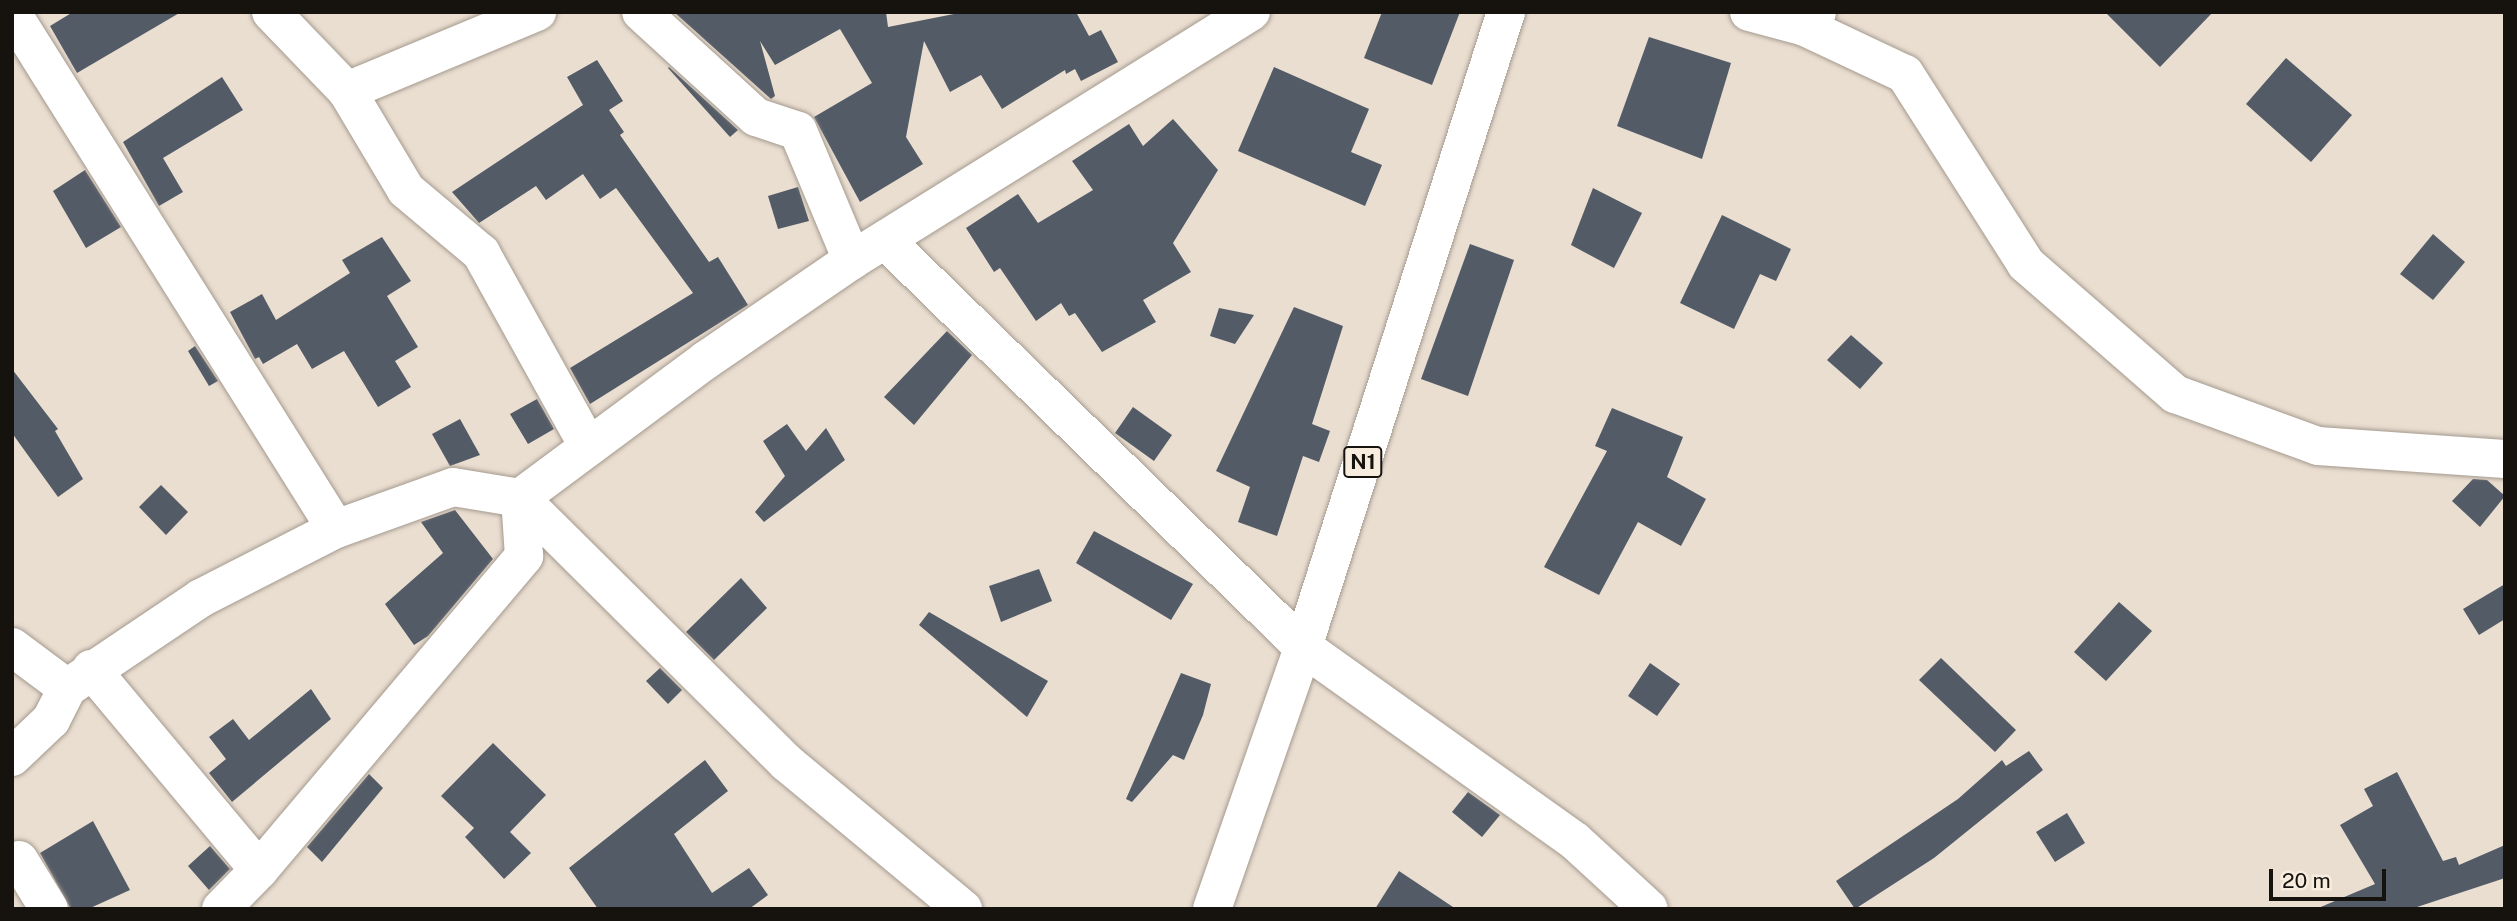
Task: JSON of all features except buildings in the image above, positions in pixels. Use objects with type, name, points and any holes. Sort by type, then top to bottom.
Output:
[{"type":"street","points":[[271,12],[346,91],[406,190],[481,253],[589,446]]},
{"type":"street","points":[[346,91],[537,12]]},
{"type":"street","points":[[641,12],[756,117],[798,131],[852,260]]},
{"type":"street","points":[[520,498],[852,260],[1251,12]]},
{"type":"street","name":"N1","points":[[1212,909],[1303,647],[1506,12]]},
{"type":"street","points":[[1749,12],[1811,20],[1905,74],[2026,264],[2175,394],[2318,446],[2505,459]]},
{"type":"street","points":[[12,13],[336,529]]},
{"type":"street","points":[[885,240],[1303,647],[1575,841],[1649,909]]},
{"type":"street","points":[[12,757],[51,720],[79,678],[201,598],[336,529],[453,487],[520,498],[787,763],[962,909]]},
{"type":"street","points":[[221,909],[259,870],[524,556],[520,498]]},
{"type":"street","points":[[12,646],[79,678],[259,870]]},
{"type":"street","points":[[14,858],[49,909]]}]
